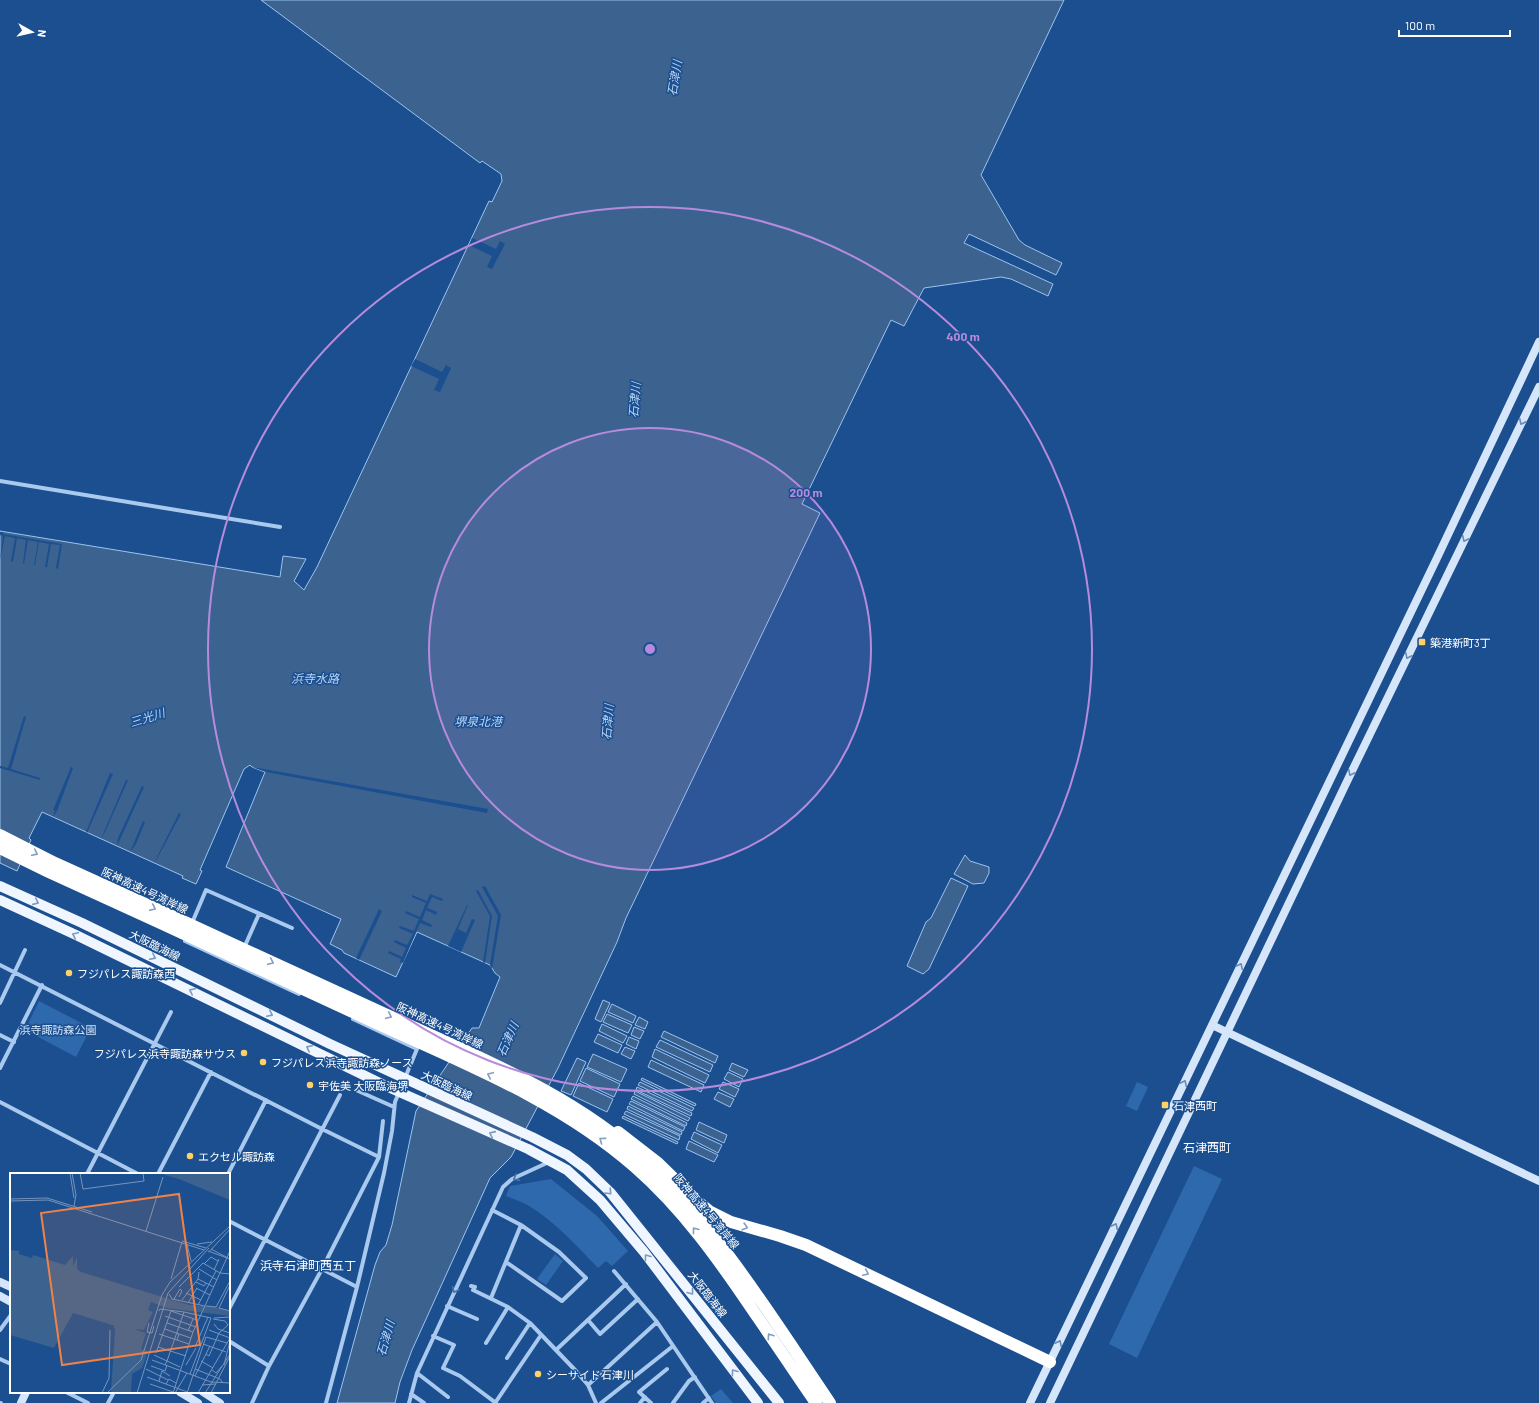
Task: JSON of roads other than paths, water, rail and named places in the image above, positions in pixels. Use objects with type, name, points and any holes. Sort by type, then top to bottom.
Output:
[{"type":"highway","name":"阪神高速4号湾岸線","points":[[0,835],[55,863],[470,1054],[550,1094],[613,1134],[642,1158],[672,1187],[723,1247],[830,1403]]},
{"type":"highway","name":"阪神高速4号湾岸線","points":[[0,848],[487,1074],[576,1121],[636,1168],[670,1202],[715,1256],[815,1403]]},
{"type":"highway","points":[[550,1094],[623,1135],[658,1163],[698,1202],[720,1217],[742,1226],[780,1236],[806,1245],[1050,1362]]},
{"type":"main road","name":"大阪臨海線","points":[[0,886],[82,923],[323,1040],[532,1137],[567,1155],[586,1169],[610,1192],[779,1403]]},
{"type":"main road","points":[[0,900],[76,935],[419,1102],[528,1150],[567,1170],[600,1200],[644,1252],[758,1403]]},
{"type":"street","points":[[1030,1403],[1424,585],[1539,342]]},
{"type":"street","points":[[1050,1403],[1226,1032],[1539,387]]},
{"type":"street","points":[[0,481],[280,527]]},
{"type":"street","points":[[191,927],[206,890],[292,928]]},
{"type":"street","points":[[236,965],[259,914]]},
{"type":"street","points":[[188,934],[184,941],[305,997]]},
{"type":"street","points":[[0,1003],[25,950]]},
{"type":"street","points":[[0,965],[379,1157]]},
{"type":"street","points":[[0,1068],[42,985]]},
{"type":"street","points":[[88,1173],[171,1012]]},
{"type":"street","points":[[326,1403],[357,1287],[384,1173],[392,1131],[394,1108],[417,1049],[347,1016]]},
{"type":"street","points":[[1212,1025],[1539,1181]]},
{"type":"street","points":[[0,1035],[14,1042]]},
{"type":"street","points":[[159,1173],[211,1072]]},
{"type":"street","points":[[356,1090],[394,1108]]},
{"type":"street","points":[[230,1307],[340,1095]]},
{"type":"street","points":[[229,1173],[266,1100]]},
{"type":"street","points":[[0,1102],[136,1173]]},
{"type":"street","points":[[252,1403],[269,1366],[322,1269],[379,1157],[383,1121]]},
{"type":"street","points":[[409,1403],[417,1373],[433,1336],[503,1187],[512,1179],[551,1161]]},
{"type":"street","points":[[492,1210],[521,1225],[559,1252],[586,1278],[562,1301],[506,1262]]},
{"type":"street","points":[[230,1222],[357,1287]]},
{"type":"street","points":[[491,1298],[521,1225]]},
{"type":"street","points":[[614,1271],[657,1322],[712,1403]]},
{"type":"street","points":[[0,1282],[10,1287]]},
{"type":"street","points":[[556,1350],[626,1284]]},
{"type":"street","points":[[471,1286],[475,1287],[473,1290],[508,1307],[530,1323],[588,1385],[596,1403]]},
{"type":"street","points":[[0,1296],[10,1301]]},
{"type":"street","points":[[588,1320],[600,1334],[638,1299]]},
{"type":"street","points":[[447,1306],[477,1319]]},
{"type":"street","points":[[486,1343],[508,1307]]},
{"type":"street","points":[[0,1330],[10,1316]]},
{"type":"street","points":[[588,1385],[657,1322]]},
{"type":"street","points":[[507,1358],[530,1323]]},
{"type":"street","points":[[433,1336],[454,1345],[443,1368],[460,1376],[496,1403],[541,1335]]},
{"type":"street","points":[[230,1342],[269,1366]]},
{"type":"street","points":[[601,1403],[673,1346]]},
{"type":"street","points":[[0,1359],[10,1364]]},
{"type":"street","points":[[1050,1362],[1065,1370]]},
{"type":"street","points":[[651,1403],[639,1392],[667,1369]]},
{"type":"street","points":[[417,1373],[448,1397]]},
{"type":"street","points":[[673,1403],[689,1381],[695,1376]]},
{"type":"street","points":[[21,1403],[26,1393]]},
{"type":"street","points":[[68,1393],[88,1403]]},
{"type":"street","points":[[108,1403],[113,1393]]},
{"type":"street","points":[[182,1393],[198,1403]]},
{"type":"street","points":[[205,1393],[220,1403]]},
{"type":"street","points":[[412,1394],[424,1403]]},
{"type":"street","points":[[640,1403],[645,1397]]},
{"type":"street","points":[[703,1403],[710,1398]]},
{"type":"water","name":"堺泉北港","points":[[261,0],[1064,0],[981,175],[1019,240],[1025,245],[1062,263],[1056,275],[969,234],[964,243],[1053,284],[1048,296],[1011,279],[1001,277],[924,288],[904,326],[891,320],[802,504],[820,513],[626,918],[617,942],[558,1068],[511,1157],[490,1178],[412,1350],[400,1382],[395,1403],[337,1403],[375,1265],[380,1252],[386,1245],[392,1225],[416,1111],[472,1028],[479,1028],[500,977],[495,973],[490,965],[417,932],[396,977],[344,953],[342,950],[330,944],[341,919],[226,867],[265,772],[250,765],[244,769],[200,870],[202,871],[196,884],[182,878],[183,876],[42,812],[29,838],[31,840],[17,871],[0,863],[0,531],[280,577],[283,556],[306,559],[294,581],[304,590],[317,567],[489,201],[492,202],[502,181],[501,174],[482,161],[480,163]]},
{"type":"water","points":[[965,855],[970,861],[989,867],[989,873],[984,883],[973,884],[954,874]]},
{"type":"water","points":[[951,878],[968,886],[929,969],[923,974],[907,966],[926,922],[931,918]]},
{"type":"water","points":[[603,1000],[610,1003],[601,1022],[595,1019]]},
{"type":"water","points":[[612,1004],[636,1016],[633,1023],[608,1012]]},
{"type":"water","points":[[607,1014],[632,1025],[628,1033],[603,1022]]},
{"type":"water","points":[[639,1017],[648,1022],[645,1029],[635,1025]]},
{"type":"water","points":[[602,1024],[627,1036],[623,1043],[599,1031]]},
{"type":"water","points":[[634,1027],[644,1031],[640,1039],[631,1035]]},
{"type":"water","points":[[664,1031],[718,1056],[715,1063],[661,1037]]},
{"type":"water","points":[[598,1034],[622,1045],[618,1053],[594,1042]]},
{"type":"water","points":[[629,1037],[639,1041],[636,1049],[626,1044]]},
{"type":"water","points":[[660,1040],[713,1065],[710,1072],[656,1047]]},
{"type":"water","points":[[625,1047],[635,1051],[631,1059],[621,1054]]},
{"type":"water","points":[[655,1049],[709,1075],[705,1083],[652,1057]]},
{"type":"water","points":[[593,1054],[627,1069],[621,1082],[587,1067]]},
{"type":"water","points":[[577,1058],[586,1062],[571,1095],[561,1091]]},
{"type":"water","points":[[651,1060],[704,1085],[701,1092],[648,1067]]},
{"type":"water","points":[[732,1063],[748,1070],[744,1077],[729,1070]]},
{"type":"water","points":[[586,1068],[620,1084],[614,1097],[580,1081]]},
{"type":"water","points":[[728,1072],[743,1079],[739,1087],[724,1079]]},
{"type":"water","points":[[642,1078],[696,1104],[695,1106],[641,1080]]},
{"type":"water","points":[[640,1082],[694,1108],[692,1111],[638,1085]]},
{"type":"water","points":[[723,1082],[739,1089],[735,1097],[719,1089]]},
{"type":"water","points":[[579,1083],[613,1099],[607,1112],[573,1096]]},
{"type":"water","points":[[637,1087],[692,1113],[691,1116],[636,1090]]},
{"type":"water","points":[[635,1091],[690,1118],[688,1121],[634,1094]]},
{"type":"water","points":[[718,1092],[734,1099],[730,1107],[714,1099]]},
{"type":"water","points":[[633,1096],[687,1123],[686,1126],[631,1099]]},
{"type":"water","points":[[631,1101],[685,1127],[683,1131],[629,1104]]},
{"type":"water","points":[[628,1106],[682,1132],[681,1135],[627,1109]]},
{"type":"water","points":[[626,1111],[680,1136],[679,1140],[624,1114]]},
{"type":"water","points":[[623,1116],[678,1142],[677,1144],[622,1118]]},
{"type":"water","points":[[699,1122],[727,1135],[724,1143],[696,1130]]},
{"type":"water","points":[[694,1132],[722,1145],[718,1153],[691,1139]]},
{"type":"water","points":[[689,1141],[718,1155],[714,1162],[686,1149]]},
{"type":"place","name":"築港新町3丁","points":[[1422,642]]},
{"type":"place","name":"フジパレス諏訪森西","points":[[69,973]]},
{"type":"place","name":"フジパレス浜寺諏訪森サウス","points":[[244,1053]]},
{"type":"place","name":"フジパレス浜寺諏訪森ノース","points":[[263,1062]]},
{"type":"place","name":"宇佐美 大阪臨海堺","points":[[310,1085]]},
{"type":"place","name":"石津西町","points":[[1165,1105]]},
{"type":"place","name":"エクセル諏訪森","points":[[190,1156]]},
{"type":"place","name":"シーサイド石津川","points":[[538,1374]]},
{"type":"district","name":"石津西町","points":[[1207,1147]]},
{"type":"district","name":"浜寺石津町西五丁","points":[[308,1265]]},
{"type":"water label","name":"石津川","points":[[674,78]]},
{"type":"water label","name":"石津川","points":[[634,400]]},
{"type":"water label","name":"浜寺水路","points":[[315,678]]},
{"type":"water label","name":"三光川","points":[[147,717]]},
{"type":"water label","name":"石津川","points":[[607,722]]},
{"type":"water label","name":"石津川","points":[[507,1039]]},
{"type":"water label","name":"石津川","points":[[385,1338]]},
{"type":"park label","name":"浜寺諏訪森公園","points":[[58,1029]]}]
